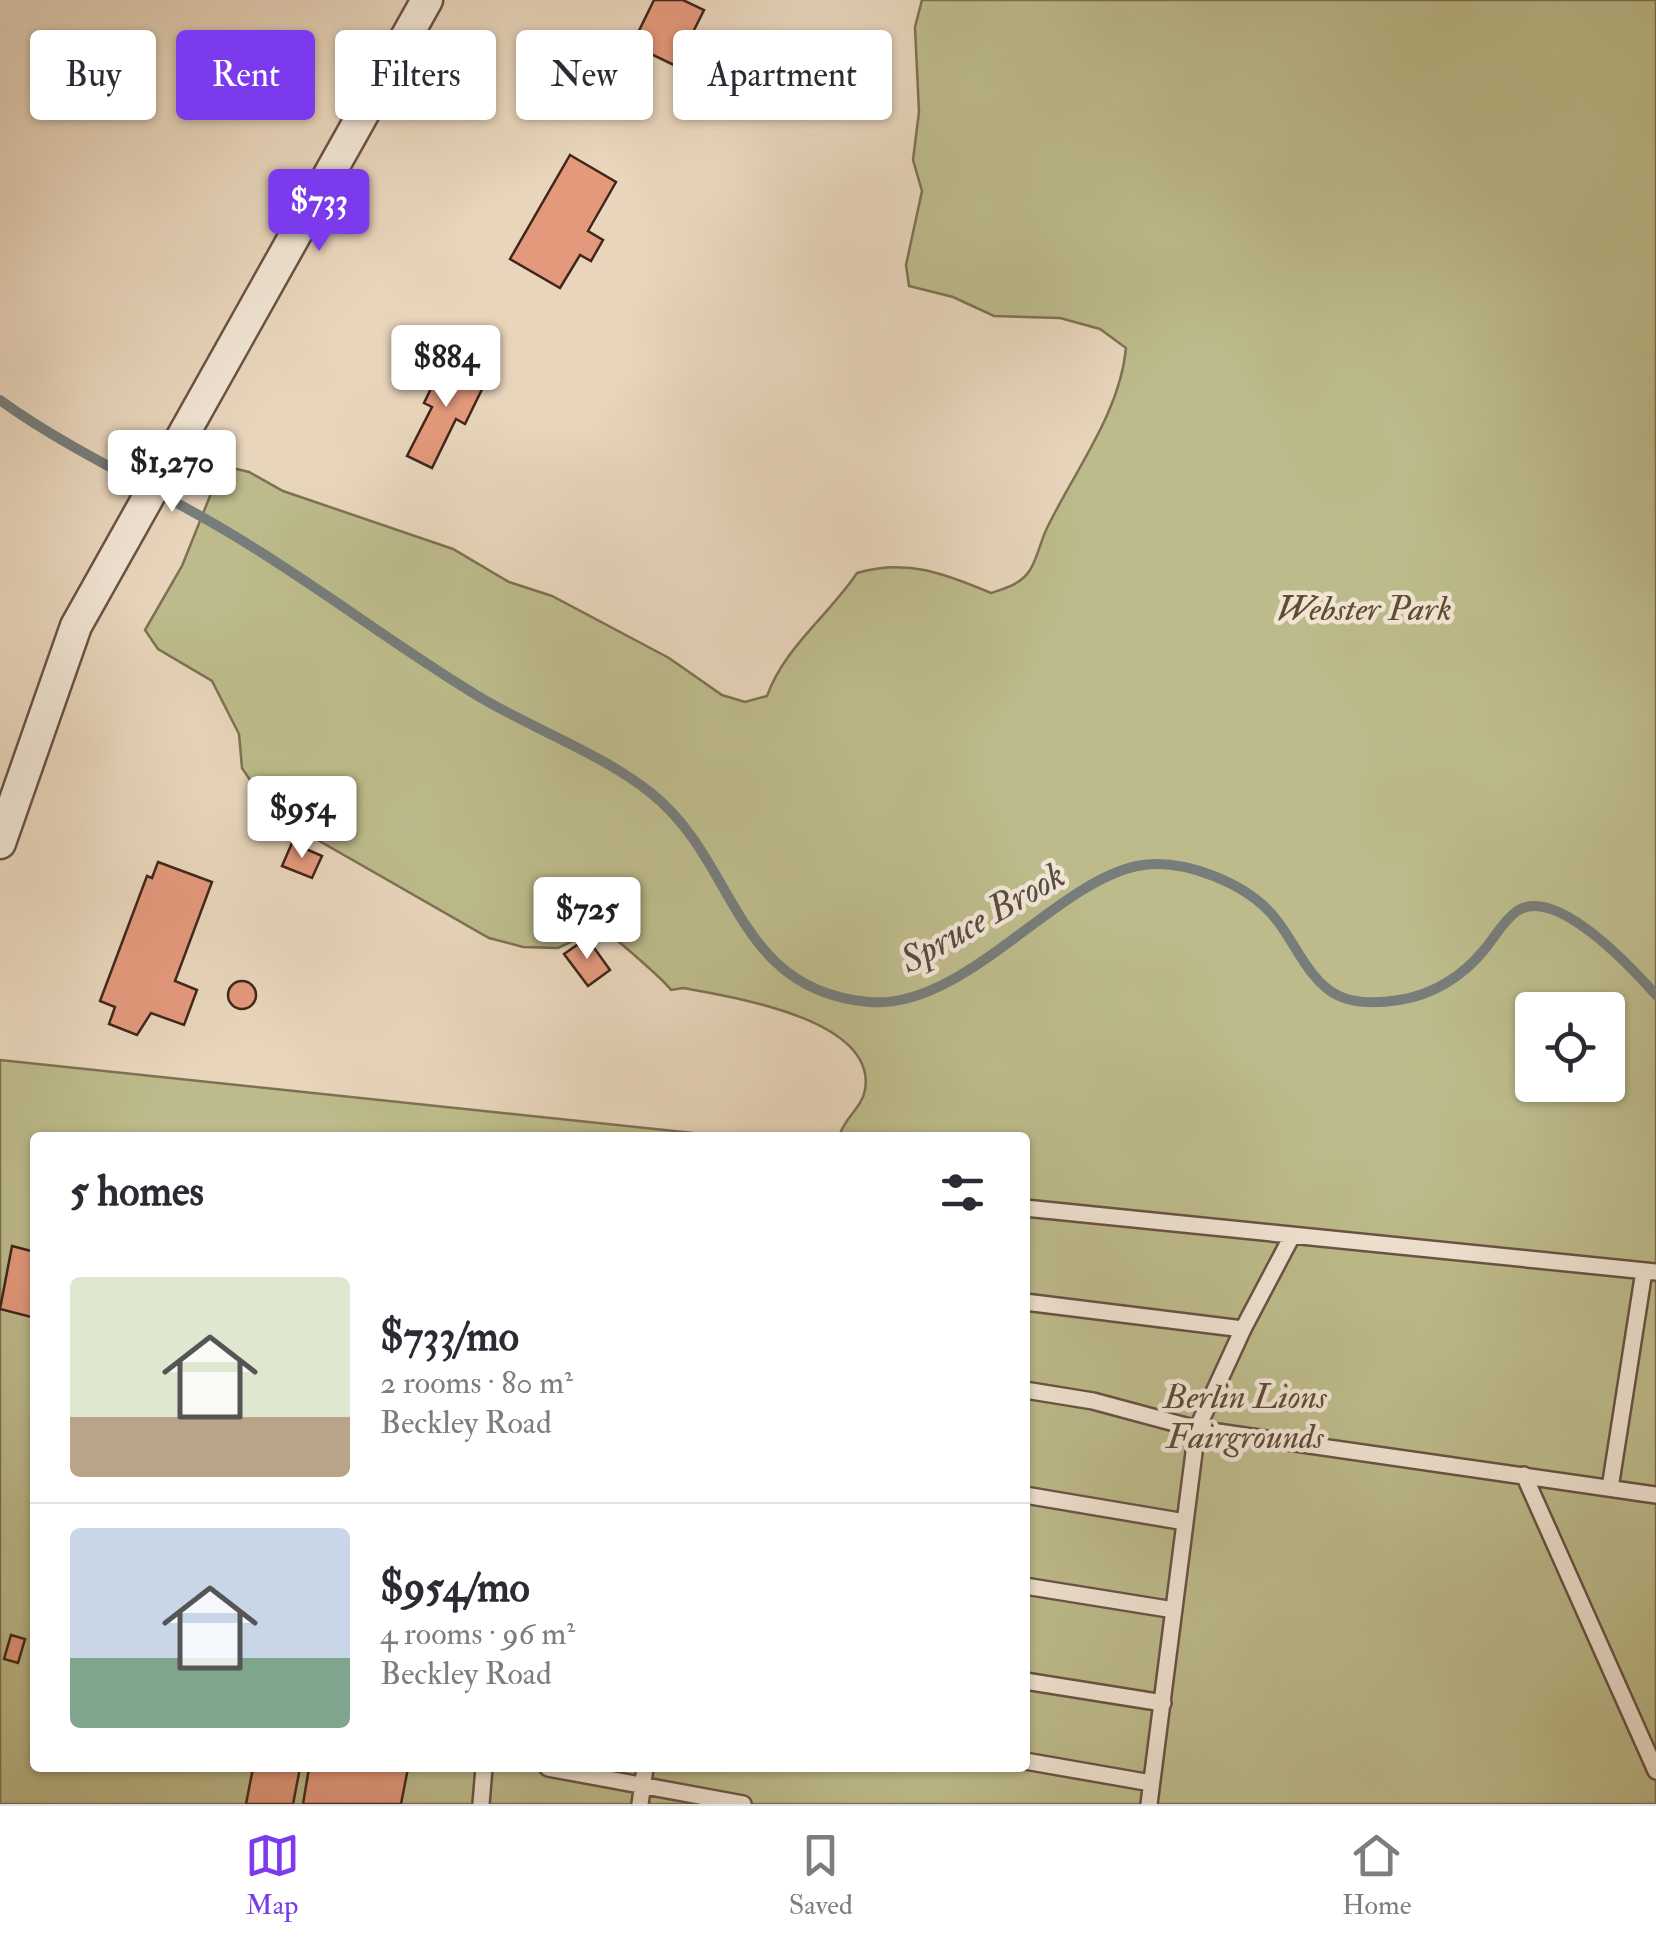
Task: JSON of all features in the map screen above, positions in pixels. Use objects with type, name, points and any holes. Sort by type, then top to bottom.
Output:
[{"type":"street","points":[[0,842],[76,626],[428,0]]},
{"type":"lane","points":[[1030,1209],[1650,1272],[1610,1488]]},
{"type":"lane","points":[[1148,1804],[1197,1429],[1242,1329],[1292,1236]]},
{"type":"lane","points":[[1030,1303],[1242,1329]]},
{"type":"lane","points":[[1030,1391],[1093,1401],[1197,1429],[1656,1495]]},
{"type":"lane","points":[[1524,1475],[1567,1562],[1656,1770]]},
{"type":"lane","points":[[1030,1496],[1185,1522]]},
{"type":"lane","points":[[1030,1587],[1174,1610]]},
{"type":"lane","points":[[1030,1683],[1163,1703]]},
{"type":"lane","points":[[1030,1762],[1151,1784]]},
{"type":"lane","points":[[481,1804],[484,1772]]},
{"type":"lane","points":[[569,1772],[742,1804]]},
{"type":"lane","points":[[640,1804],[644,1772]]},
{"type":"green space","points":[[922,0],[1656,0],[1656,1804],[0,1804],[0,1060],[684,1132],[30,1132],[30,1772],[1030,1772],[1030,1132],[841,1132],[865,1090],[863,1066],[849,1045],[826,1029],[797,1016],[734,998],[683,988],[671,990],[600,928],[558,948],[523,947],[489,938],[309,835],[284,808],[263,799],[242,768],[239,734],[212,681],[158,649],[145,630],[182,566],[212,491],[232,468],[249,472],[283,491],[453,549],[509,582],[552,596],[669,658],[722,695],[745,702],[767,696],[784,662],[857,573],[892,567],[926,570],[991,593],[1013,585],[1033,565],[1048,526],[1106,417],[1126,348],[1100,329],[1060,318],[994,316],[953,297],[909,286],[906,265],[922,191],[913,160],[919,112],[915,27]]},
{"type":"building","points":[[654,0],[683,0],[704,10],[694,30],[673,30],[673,65],[653,55],[653,30],[639,30]]},
{"type":"building","points":[[570,155],[616,182],[588,231],[603,240],[591,261],[580,255],[560,288],[510,259]]},
{"type":"building","points":[[445,360],[486,381],[465,424],[456,419],[432,468],[407,456],[432,407],[424,403]]},
{"type":"building","points":[[292,843],[322,856],[312,878],[282,866]]},
{"type":"building","points":[[158,862],[212,882],[175,981],[197,990],[184,1025],[151,1013],[137,1035],[109,1024],[115,1007],[100,1001],[147,876],[152,878]]},
{"type":"building","points":[[587,938],[610,970],[588,986],[564,954]]},
{"type":"building","points":[[242,981],[252,985],[256,995],[252,1005],[242,1009],[232,1005],[228,995],[232,985]]},
{"type":"building","points":[[12,1246],[30,1251],[30,1317],[0,1309]]},
{"type":"building","points":[[11,1635],[25,1639],[18,1663],[4,1659]]},
{"type":"building","points":[[252,1772],[299,1772],[293,1804],[246,1804]]},
{"type":"building","points":[[308,1772],[407,1772],[401,1804],[303,1804]]},
{"type":"waterway","name":"Spruce Brook","points":[[0,400],[55,436],[261,552],[483,699],[632,779],[680,821],[763,949],[790,974],[824,992],[869,1002],[904,999],[939,987],[1105,877],[1155,864],[1193,869],[1248,894],[1275,918],[1319,981],[1346,999],[1392,1001],[1435,989],[1476,959],[1512,915],[1533,906],[1552,909],[1592,933],[1656,995]]},
{"type":"park label","name":"Webster Park","points":[[1364,608]]},
{"type":"park label","name":"Berlin Lions Fairgrounds","points":[[1245,1416]]}]
